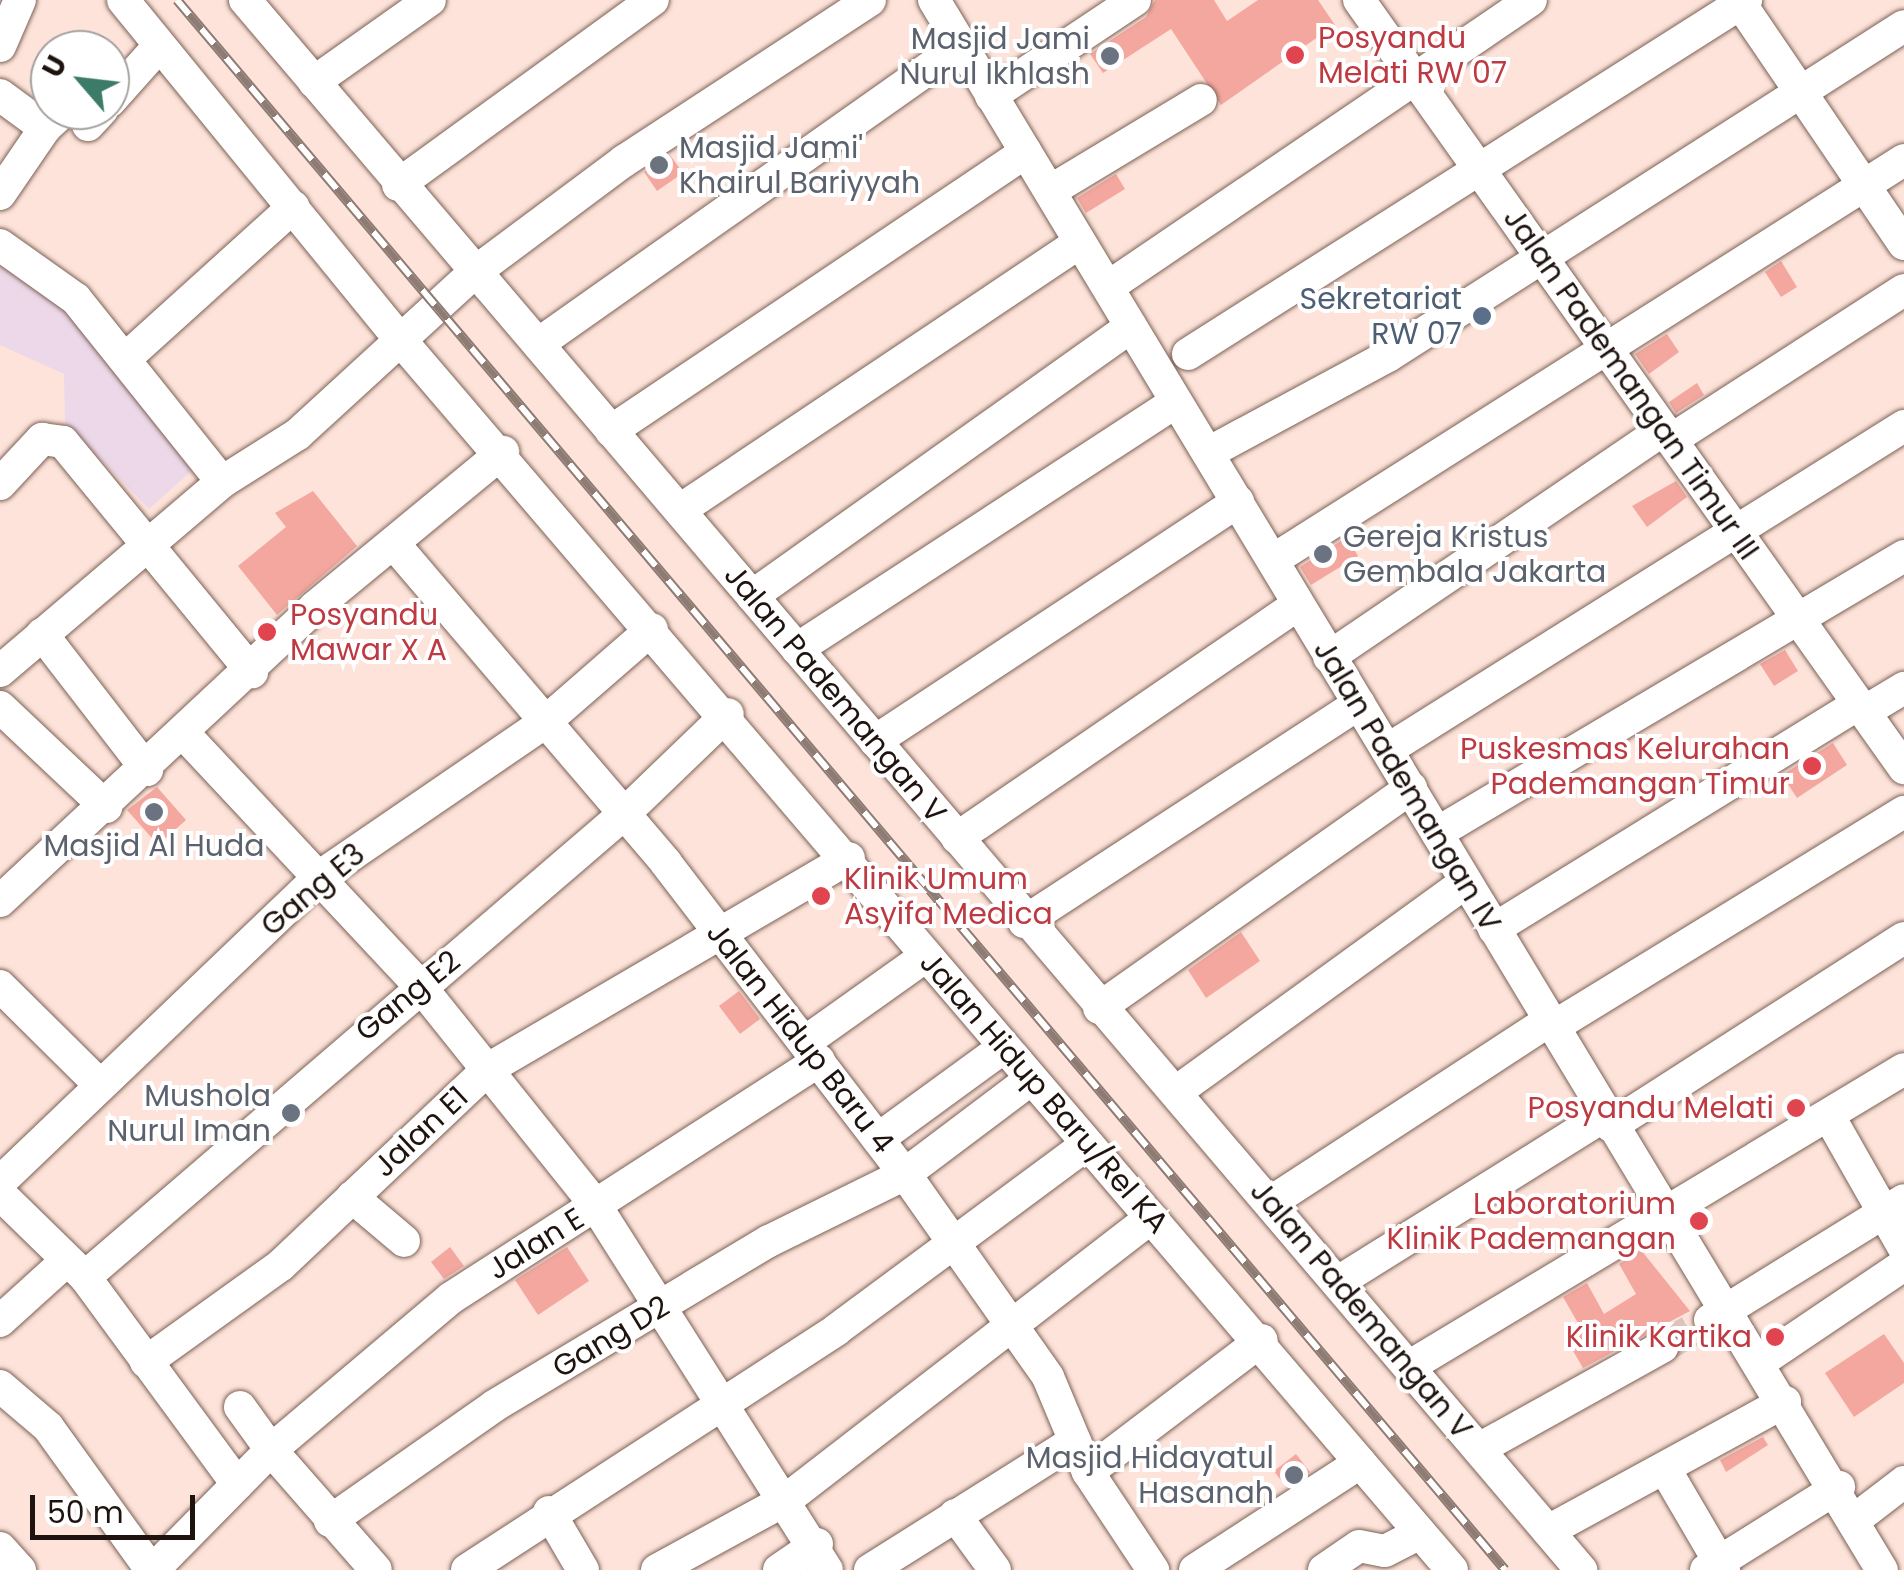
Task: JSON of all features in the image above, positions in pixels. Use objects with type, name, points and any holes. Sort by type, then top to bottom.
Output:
[{"type":"street","points":[[0,46],[20,0]]},
{"type":"street","name":"Jalan Hidup Baru/Rel KA","points":[[123,0],[403,342],[728,714],[926,956],[1086,1145],[1262,1340],[1452,1570]]},
{"type":"street","name":"Jalan Pademangan V","points":[[245,0],[398,186],[797,648],[1024,922],[1271,1202],[1581,1570]]},
{"type":"street","points":[[314,82],[430,0]]},
{"type":"street","points":[[398,186],[654,0]]},
{"type":"street","points":[[0,671],[222,482],[298,434],[476,272],[624,160],[870,0]]},
{"type":"street","name":"Jalan Pademangan IV","points":[[934,0],[1668,1216],[1719,1315],[1760,1362],[1786,1402],[1858,1518],[1882,1570]]},
{"type":"street","points":[[991,96],[1135,0]]},
{"type":"street","name":"Jalan Pademangan Timur III","points":[[1359,0],[1904,768]]},
{"type":"street","points":[[1108,287],[1411,74],[1531,0]]},
{"type":"street","points":[[1188,354],[1476,165],[1741,1],[1904,244]]},
{"type":"street","points":[[1208,452],[1388,356],[1539,254],[1904,26]]},
{"type":"street","points":[[538,344],[962,44]]},
{"type":"street","points":[[130,72],[159,46]]},
{"type":"street","points":[[0,95],[30,102]]},
{"type":"street","points":[[1050,191],[1202,100]]},
{"type":"street","points":[[0,194],[66,130]]},
{"type":"street","points":[[611,431],[1026,152]]},
{"type":"street","points":[[1273,560],[1603,344],[1904,160]]},
{"type":"street","points":[[124,359],[294,206]]},
{"type":"street","points":[[680,510],[1080,242]]},
{"type":"street","points":[[0,244],[76,299],[222,482]]},
{"type":"street","points":[[1329,657],[1667,434],[1904,290]]},
{"type":"street","points":[[752,596],[1131,326]]},
{"type":"street","points":[[797,648],[1176,402]]},
{"type":"street","points":[[1388,750],[1904,426]]},
{"type":"street","points":[[0,484],[42,439],[63,442],[151,543],[252,672]]},
{"type":"street","points":[[0,901],[394,544],[503,452]]},
{"type":"street","points":[[875,741],[1238,502]]},
{"type":"street","name":"Jalan Hidup Baru 4","points":[[394,544],[624,814],[905,1174],[1048,1377],[1088,1472],[1152,1570]]},
{"type":"street","points":[[1438,833],[1904,556]]},
{"type":"street","points":[[957,838],[1297,605]]},
{"type":"street","name":"Gang E3","points":[[0,1182],[320,877],[544,723],[652,629]]},
{"type":"street","points":[[42,634],[148,770]]},
{"type":"street","points":[[1494,929],[1861,708],[1904,688]]},
{"type":"street","points":[[1024,922],[1358,704]]},
{"type":"street","points":[[0,707],[106,807]]},
{"type":"street","name":"Gang E2","points":[[0,1321],[75,1270],[420,986],[624,814],[728,714]]},
{"type":"street","points":[[186,736],[420,986],[596,1206],[665,1305],[822,1557],[779,1570]]},
{"type":"street","points":[[1099,1008],[1411,788]]},
{"type":"street","points":[[1271,1202],[1551,1024],[1904,812]]},
{"type":"street","name":"Jalan E1","points":[[146,1362],[281,1264],[488,1069],[849,858]]},
{"type":"street","points":[[1176,1092],[1466,882]]},
{"type":"street","points":[[1338,1282],[1904,938]]},
{"type":"street","name":"Jalan E","points":[[152,1570],[271,1450],[451,1298],[596,1206],[812,1052],[926,956]]},
{"type":"street","points":[[0,986],[99,1084]]},
{"type":"street","points":[[878,1139],[1004,1047]]},
{"type":"street","points":[[1410,1366],[1668,1216],[1904,1069]]},
{"type":"street","name":"Gang D2","points":[[330,1521],[494,1406],[665,1305],[905,1174],[1031,1080]]},
{"type":"street","points":[[1830,1118],[1896,1206],[1904,1248]]},
{"type":"street","points":[[467,1570],[549,1512],[726,1405],[954,1246],[1086,1145]]},
{"type":"street","points":[[0,1194],[75,1270],[236,1484]]},
{"type":"street","points":[[352,1197],[404,1242]]},
{"type":"street","points":[[1719,1315],[1896,1206]]},
{"type":"street","points":[[658,1570],[787,1499],[1014,1328],[1150,1218]]},
{"type":"street","points":[[1760,1362],[1904,1265]]},
{"type":"street","points":[[1088,1472],[1262,1340]]},
{"type":"street","points":[[1479,1449],[1662,1347]]},
{"type":"street","points":[[0,1386],[48,1427],[152,1570]]},
{"type":"street","points":[[1548,1530],[1786,1402]]},
{"type":"street","points":[[240,1407],[330,1521],[376,1570]]},
{"type":"street","points":[[870,1570],[1074,1441]]},
{"type":"street","points":[[1195,1570],[1360,1463]]},
{"type":"street","points":[[1665,1468],[1716,1567],[1839,1487]]},
{"type":"street","points":[[1858,1518],[1904,1482]]},
{"type":"street","points":[[549,1512],[583,1570]]},
{"type":"street","points":[[955,1516],[995,1570]]},
{"type":"street","points":[[1324,1570],[1359,1546],[1385,1550],[1420,1533]]},
{"type":"street","points":[[0,1548],[20,1570]]},
{"type":"shaded area","points":[[0,267],[57,294],[208,456],[149,509],[65,423],[64,374],[0,345]]},
{"type":"building","points":[[1155,0],[1214,0],[1227,21],[1258,0],[1318,0],[1335,25],[1221,105],[1171,29],[1103,73],[1090,54],[1146,17]]},
{"type":"building","points":[[670,155],[683,173],[657,191],[644,172]]},
{"type":"building","points":[[1116,174],[1125,189],[1086,213],[1077,198]]},
{"type":"building","points":[[1781,261],[1797,287],[1781,297],[1765,272]]},
{"type":"building","points":[[1667,334],[1679,352],[1649,374],[1635,354]]},
{"type":"building","points":[[1697,383],[1704,395],[1676,413],[1669,402]]},
{"type":"building","points":[[1676,481],[1687,497],[1647,527],[1632,506]]},
{"type":"building","points":[[313,491],[357,546],[277,615],[238,566],[286,527],[275,513]]},
{"type":"building","points":[[1347,537],[1358,556],[1311,585],[1300,567]]},
{"type":"building","points":[[1785,650],[1798,671],[1774,686],[1760,664]]},
{"type":"building","name":"Puskesmas Kelurahan Pademangan Timur","points":[[1833,743],[1847,765],[1797,798],[1782,775]]},
{"type":"building","name":"Masjid Al Huda","points":[[157,787],[186,820],[158,845],[127,810]]},
{"type":"building","points":[[1241,932],[1260,961],[1206,998],[1188,970]]},
{"type":"building","points":[[739,991],[760,1019],[740,1034],[719,1006]]},
{"type":"building","points":[[450,1247],[464,1266],[444,1279],[431,1262]]},
{"type":"building","points":[[567,1247],[589,1281],[538,1315],[515,1280]]},
{"type":"building","points":[[1641,1250],[1690,1311],[1583,1368],[1566,1339],[1582,1330],[1563,1297],[1587,1283],[1604,1314],[1636,1294],[1619,1264]]},
{"type":"building","points":[[1884,1334],[1904,1363],[1904,1383],[1854,1417],[1825,1373]]},
{"type":"building","points":[[1763,1437],[1768,1445],[1726,1472],[1720,1460]]},
{"type":"building","name":"Masjid Hidayatul Hasanah","points":[[1296,1454],[1310,1472],[1286,1487],[1274,1471]]},
{"type":"tunnel","points":[[1662,1347],[1710,1320]]},
{"type":"railway","points":[[177,0],[1505,1570]]},
{"type":"place","name":"Posyandu Melati RW 07","points":[[1295,55]]},
{"type":"place","name":"Masjid Jami Nurul Ikhlash","points":[[1110,56]]},
{"type":"place","name":"Masjid Jami' Khairul Bariyyah","points":[[659,165]]},
{"type":"place","name":"Sekretariat RW 07","points":[[1482,316]]},
{"type":"place","name":"Gereja Kristus Gembala Jakarta","points":[[1323,554]]},
{"type":"place","name":"Posyandu Mawar X A","points":[[267,632]]},
{"type":"place","name":"Puskesmas Kelurahan Pademangan Timur","points":[[1812,766]]},
{"type":"place","name":"Masjid Al Huda","points":[[154,812]]},
{"type":"place","name":"Klinik Umum Asyifa Medica","points":[[821,896]]},
{"type":"place","name":"Posyandu Melati","points":[[1796,1108]]},
{"type":"place","name":"Mushola Nurul Iman","points":[[291,1113]]},
{"type":"place","name":"Laboratorium Klinik Pademangan","points":[[1699,1221]]},
{"type":"place","name":"Klinik Kartika","points":[[1775,1337]]},
{"type":"place","name":"Masjid Hidayatul Hasanah","points":[[1294,1475]]}]
